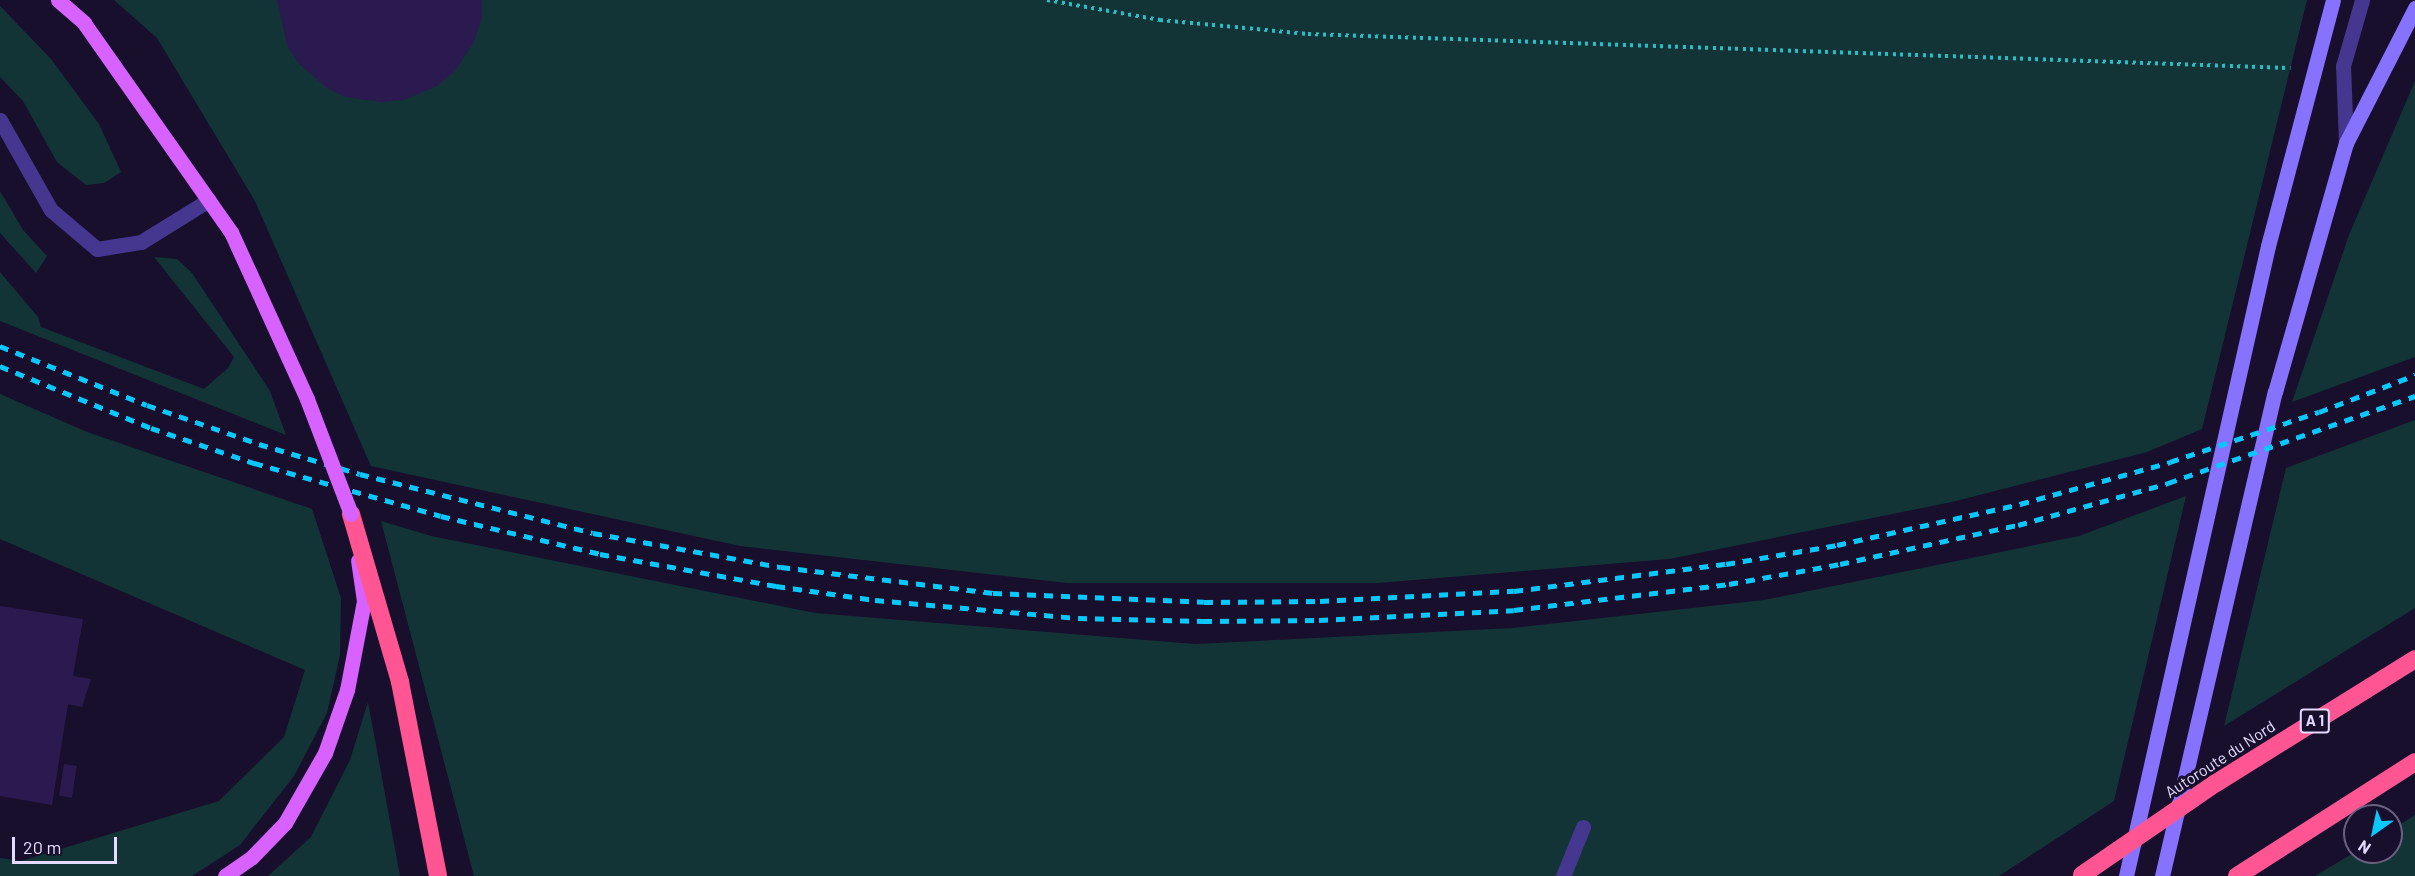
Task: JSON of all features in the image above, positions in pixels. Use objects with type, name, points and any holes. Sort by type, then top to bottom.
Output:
[{"type":"highway","points":[[351,514],[400,682],[438,876]]},
{"type":"highway","name":"Autoroute du Nord","points":[[2081,875],[2216,783],[2415,659]]},
{"type":"highway","points":[[2237,876],[2415,762]]},
{"type":"main road","points":[[58,0],[84,23],[231,232],[307,399],[351,514],[364,601],[347,690],[329,743],[307,790],[285,823],[252,857],[225,876]]},
{"type":"main road","points":[[2126,876],[2268,246],[2332,0]]},
{"type":"main road","points":[[2162,876],[2276,392],[2346,143],[2415,8]]},
{"type":"street","points":[[2346,143],[2343,66],[2362,0]]},
{"type":"street","points":[[0,120],[51,210],[97,249],[141,242],[209,200]]},
{"type":"street","points":[[1563,876],[1583,827]]},
{"type":"path","points":[[1047,0],[1160,20],[1308,34],[2315,69]]},
{"type":"green space","points":[[114,0],[2307,0],[2202,429],[2147,452],[1952,502],[1669,559],[1378,583],[1067,583],[740,546],[371,466],[255,201],[157,38]]},
{"type":"green space","points":[[0,6],[51,59],[99,124],[121,172],[104,183],[86,185],[57,162],[23,101],[0,77]]},
{"type":"green space","points":[[2415,81],[2415,357],[2292,402],[2349,235]]},
{"type":"green space","points":[[0,191],[23,230],[47,256],[36,273],[0,233]]},
{"type":"green space","points":[[154,257],[177,259],[192,273],[270,391],[286,435],[0,321],[0,272],[38,317],[41,327],[204,389],[228,368],[234,357]]},
{"type":"green space","points":[[0,394],[87,432],[312,509],[341,598],[340,655],[327,713],[294,776],[240,845],[192,876],[0,876],[0,858],[21,861],[219,801],[284,737],[305,670],[0,539]]},
{"type":"green space","points":[[2415,420],[2415,608],[2224,726],[2286,468]]},
{"type":"green space","points":[[2186,496],[2114,801],[1999,876],[474,876],[381,521],[431,536],[815,613],[1195,644],[1513,628],[1764,600],[2079,536]]},
{"type":"green space","points":[[368,702],[400,876],[268,876],[311,837],[350,760]]},
{"type":"green space","points":[[2415,815],[2415,876],[2315,876],[2343,859],[2343,864],[2403,864],[2403,822]]},
{"type":"building","points":[[277,0],[482,0],[482,17],[474,42],[455,71],[437,86],[404,100],[381,102],[345,97],[327,88],[299,64],[287,45]]},
{"type":"building","points":[[0,606],[83,619],[73,676],[91,679],[82,707],[68,704],[52,805],[0,796]]},
{"type":"building","points":[[64,764],[77,766],[72,798],[59,796]]},
{"type":"railway","points":[[0,346],[147,405],[259,444],[360,474],[593,533],[781,567],[993,593],[1204,602],[1320,601],[1514,591],[1726,564],[1837,545],[2020,504],[2170,462],[2319,412],[2415,375]]},
{"type":"railway","points":[[0,366],[151,428],[254,463],[441,516],[600,554],[776,586],[875,600],[1078,618],[1203,621],[1319,620],[1514,610],[1729,584],[1840,564],[2018,525],[2168,483],[2415,396]]}]
